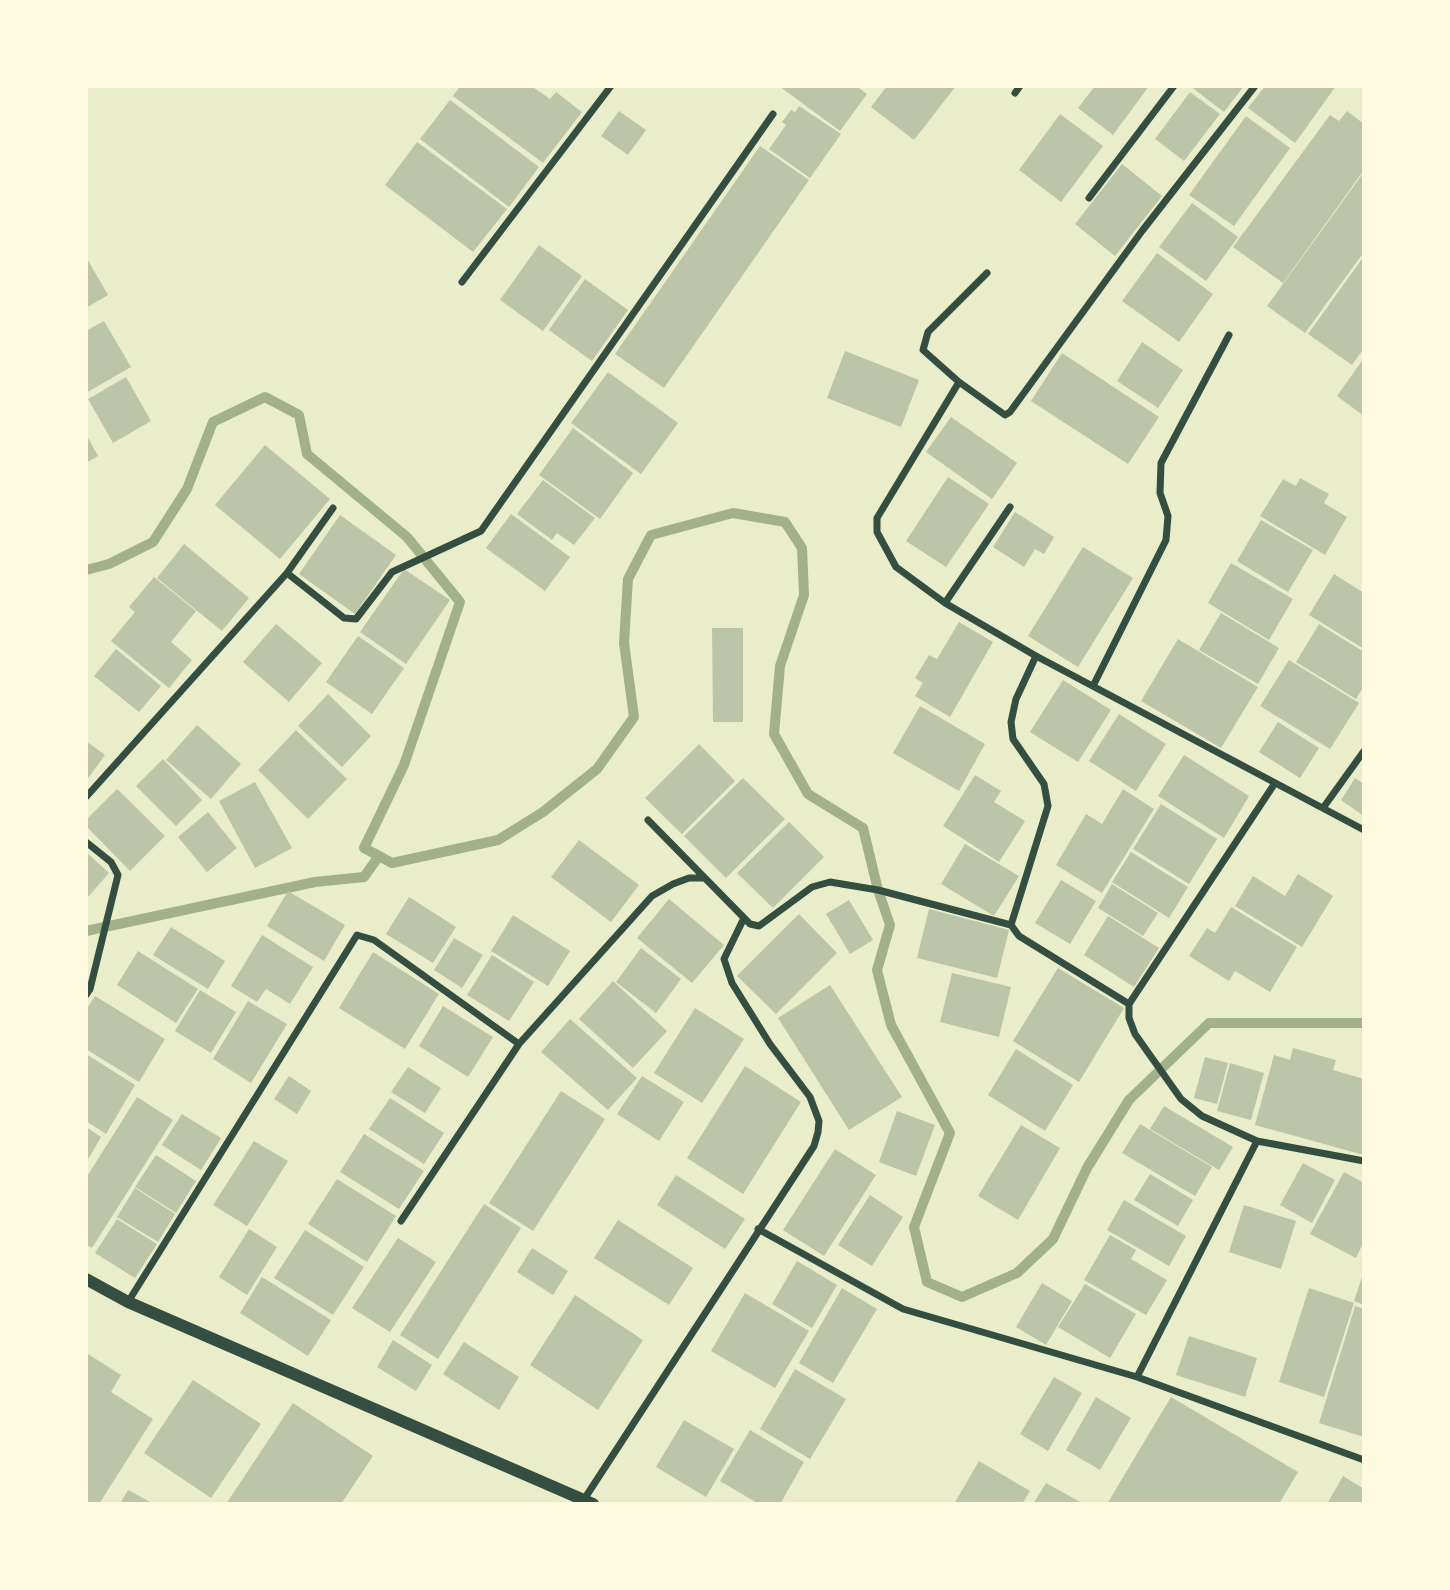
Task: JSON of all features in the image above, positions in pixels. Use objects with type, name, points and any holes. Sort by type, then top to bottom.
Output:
[{"type":"street","points":[[462,282],[611,86]]},
{"type":"street","points":[[1089,198],[1174,86]]},
{"type":"street","points":[[987,274],[928,332],[923,350],[995,411],[1005,415],[1010,412],[1142,231],[1255,86]]},
{"type":"street","points":[[286,573],[351,620],[361,616],[385,580],[400,567],[467,540],[481,531],[493,518],[773,114]]},
{"type":"street","points":[[1093,686],[1166,540],[1168,516],[1160,493],[1161,463],[1229,335]]},
{"type":"street","points":[[959,382],[877,518],[877,532],[896,567],[945,603],[1036,656],[1364,830]]},
{"type":"street","points":[[945,603],[1010,507]]},
{"type":"street","points":[[86,797],[286,573],[333,508]]},
{"type":"street","points":[[1011,925],[1048,806],[1044,784],[1013,739],[1011,722],[1016,699],[1036,656]]},
{"type":"street","points":[[1323,808],[1364,751]]},
{"type":"street","points":[[1275,783],[1129,1004],[1129,1018],[1135,1034],[1181,1099],[1202,1116],[1256,1141],[1364,1161]]},
{"type":"street","points":[[648,820],[743,920],[759,926],[812,887],[830,882],[878,891],[1011,925],[1019,936],[1129,1004]]},
{"type":"street","points":[[86,842],[111,862],[118,875],[103,941],[86,995]]},
{"type":"street","points":[[401,1221],[519,1044],[652,896],[681,881],[704,878]]},
{"type":"street","points":[[86,1279],[128,1302],[586,1503],[758,1229],[814,1146],[819,1121],[810,1097],[770,1044],[732,983],[724,959],[743,920]]},
{"type":"street","points":[[128,1302],[357,934],[374,940],[519,1044]]},
{"type":"street","points":[[1137,1377],[1256,1141]]},
{"type":"street","points":[[758,1229],[903,1309],[1137,1377],[1364,1460]]},
{"type":"building","points":[[460,86],[531,86],[550,99],[556,92],[582,112],[543,163],[453,96]]},
{"type":"building","points":[[779,86],[856,86],[867,94],[840,131]]},
{"type":"building","points":[[887,86],[956,86],[914,140],[871,107]]},
{"type":"building","points":[[1095,86],[1149,86],[1113,135],[1078,108]]},
{"type":"building","points":[[1190,86],[1244,86],[1224,112]]},
{"type":"building","points":[[1265,86],[1336,86],[1295,143],[1248,108]]},
{"type":"building","points":[[1190,92],[1220,114],[1184,161],[1155,139]]},
{"type":"building","points":[[450,100],[539,167],[509,207],[420,139]]},
{"type":"building","points":[[799,106],[841,134],[810,178],[769,149],[786,125],[782,122],[791,110],[795,112]]},
{"type":"building","points":[[619,111],[646,130],[628,155],[601,136]]},
{"type":"building","points":[[1347,111],[1364,124],[1364,170],[1283,283],[1233,247],[1330,115],[1339,121]]},
{"type":"building","points":[[1060,114],[1103,146],[1061,202],[1019,170]]},
{"type":"building","points":[[1246,116],[1290,148],[1234,226],[1189,195]]},
{"type":"building","points":[[417,142],[507,209],[473,252],[385,185]]},
{"type":"building","points":[[760,146],[809,180],[664,388],[615,354]]},
{"type":"building","points":[[1122,164],[1162,196],[1115,256],[1075,224]]},
{"type":"building","points":[[1364,172],[1364,252],[1305,333],[1267,306]]},
{"type":"building","points":[[1192,203],[1238,237],[1206,281],[1159,247]]},
{"type":"building","points":[[539,245],[582,276],[543,331],[500,300]]},
{"type":"building","points":[[1157,253],[1213,294],[1179,342],[1122,301]]},
{"type":"building","points":[[1364,256],[1364,348],[1352,365],[1308,334]]},
{"type":"building","points":[[86,257],[108,295],[86,308]]},
{"type":"building","points":[[585,279],[628,310],[592,361],[549,330]]},
{"type":"building","points":[[104,321],[131,367],[86,393],[86,331]]},
{"type":"building","points":[[1142,342],[1183,370],[1158,408],[1117,381]]},
{"type":"building","points":[[845,351],[919,380],[901,427],[827,398]]},
{"type":"building","points":[[1062,353],[1159,417],[1128,464],[1031,401]]},
{"type":"building","points":[[1364,358],[1364,416],[1337,396]]},
{"type":"building","points":[[608,372],[678,423],[641,474],[571,423]]},
{"type":"building","points":[[126,377],[151,421],[113,443],[88,399]]},
{"type":"building","points":[[951,417],[1017,463],[992,499],[926,452]]},
{"type":"building","points":[[573,428],[633,473],[600,519],[539,475]]},
{"type":"building","points":[[86,434],[98,456],[86,463]]},
{"type":"building","points":[[265,445],[330,499],[280,559],[215,505]]},
{"type":"building","points":[[948,477],[989,504],[946,567],[906,541]]},
{"type":"building","points":[[1300,478],[1329,494],[1324,503],[1347,517],[1325,555],[1260,516],[1283,479],[1296,486]]},
{"type":"building","points":[[543,480],[595,518],[574,545],[557,533],[552,540],[517,514]]},
{"type":"building","points":[[1015,512],[1054,537],[1044,554],[1035,549],[1024,567],[993,547]]},
{"type":"building","points":[[511,514],[570,557],[545,591],[486,548]]},
{"type":"building","points":[[340,515],[396,555],[355,614],[299,574]]},
{"type":"building","points":[[1261,520],[1313,550],[1288,592],[1237,561]]},
{"type":"building","points":[[184,544],[249,598],[222,631],[157,578]]},
{"type":"building","points":[[1083,547],[1133,578],[1078,667],[1028,636]]},
{"type":"building","points":[[1231,563],[1293,599],[1269,640],[1208,603]]},
{"type":"building","points":[[404,569],[450,600],[406,664],[360,632]]},
{"type":"building","points":[[1334,574],[1364,593],[1364,649],[1309,615]]},
{"type":"building","points":[[154,577],[196,611],[171,642],[192,660],[169,688],[111,641],[135,612],[129,607]]},
{"type":"building","points":[[1221,613],[1279,648],[1258,684],[1199,650]]},
{"type":"building","points":[[959,622],[993,642],[950,717],[915,696],[923,683],[915,678],[929,655],[937,659]]},
{"type":"building","points":[[276,624],[322,663],[289,702],[243,662]]},
{"type":"building","points":[[1319,624],[1364,652],[1364,686],[1356,699],[1296,662]]},
{"type":"building","points":[[712,628],[743,628],[743,722],[713,722]]},
{"type":"building","points":[[358,636],[404,668],[372,714],[326,682]]},
{"type":"building","points":[[1178,639],[1258,687],[1221,748],[1141,701]]},
{"type":"building","points":[[116,649],[161,686],[139,712],[94,676]]},
{"type":"building","points":[[1289,660],[1359,703],[1330,749],[1260,706]]},
{"type":"building","points":[[1063,680],[1111,710],[1078,762],[1030,732]]},
{"type":"building","points":[[328,694],[371,736],[342,767],[298,726]]},
{"type":"building","points":[[920,706],[985,744],[959,791],[893,753]]},
{"type":"building","points":[[1119,714],[1166,744],[1136,791],[1089,761]]},
{"type":"building","points":[[1278,722],[1319,748],[1300,778],[1259,752]]},
{"type":"building","points":[[197,725],[241,764],[211,799],[166,760]]},
{"type":"building","points":[[296,730],[347,779],[308,819],[258,770]]},
{"type":"building","points":[[86,741],[105,755],[86,781]]},
{"type":"building","points":[[699,744],[735,781],[682,834],[645,798]]},
{"type":"building","points":[[1184,755],[1249,796],[1224,838],[1158,796]]},
{"type":"building","points":[[163,759],[202,800],[176,826],[136,786]]},
{"type":"building","points":[[975,775],[1001,791],[994,802],[1025,821],[999,862],[943,826]]},
{"type":"building","points":[[743,778],[785,819],[726,878],[684,836]]},
{"type":"building","points":[[1355,778],[1364,784],[1364,816],[1341,800]]},
{"type":"building","points":[[255,782],[292,848],[255,868],[219,801]]},
{"type":"building","points":[[117,789],[165,836],[130,871],[86,826],[86,820]]},
{"type":"building","points":[[1123,789],[1154,809],[1102,893],[1056,865],[1086,814],[1102,824]]},
{"type":"building","points":[[1161,804],[1217,839],[1189,884],[1133,849]]},
{"type":"building","points":[[208,812],[237,848],[207,872],[178,837]]},
{"type":"building","points":[[789,822],[824,857],[773,908],[737,873]]},
{"type":"building","points":[[579,840],[639,885],[611,922],[551,877]]},
{"type":"building","points":[[965,844],[1019,876],[994,916],[941,884]]},
{"type":"building","points":[[86,852],[109,873],[88,897],[86,895]]},
{"type":"building","points":[[1131,852],[1188,887],[1169,918],[1112,882]]},
{"type":"building","points":[[1298,874],[1333,896],[1302,947],[1235,906],[1253,876],[1285,896]]},
{"type":"building","points":[[1061,880],[1096,901],[1070,944],[1035,923]]},
{"type":"building","points":[[1112,884],[1158,913],[1143,936],[1098,908]]},
{"type":"building","points":[[288,891],[345,925],[324,961],[267,926]]},
{"type":"building","points":[[409,897],[456,927],[433,963],[386,934]]},
{"type":"building","points":[[669,899],[724,945],[692,983],[637,938]]},
{"type":"building","points":[[849,900],[873,940],[850,954],[826,914]]},
{"type":"building","points":[[1231,907],[1297,947],[1270,992],[1235,971],[1229,981],[1189,956],[1207,928],[1215,933]]},
{"type":"building","points":[[929,909],[1009,930],[997,978],[917,958]]},
{"type":"building","points":[[799,914],[837,953],[776,1014],[737,976]]},
{"type":"building","points":[[513,915],[570,951],[548,986],[491,951]]},
{"type":"building","points":[[1108,916],[1159,948],[1134,987],[1084,955]]},
{"type":"building","points":[[171,927],[225,961],[208,989],[153,955]]},
{"type":"building","points":[[262,935],[313,967],[290,1004],[266,989],[257,1002],[231,986]]},
{"type":"building","points":[[454,938],[483,955],[462,988],[434,970]]},
{"type":"building","points":[[641,948],[681,979],[656,1013],[616,982]]},
{"type":"building","points":[[138,951],[198,989],[176,1023],[117,985]]},
{"type":"building","points":[[373,952],[439,994],[405,1049],[339,1008]]},
{"type":"building","points":[[492,955],[534,982],[509,1021],[467,995]]},
{"type":"building","points":[[1058,968],[1124,1008],[1079,1082],[1013,1041]]},
{"type":"building","points":[[952,973],[1011,987],[999,1037],[940,1022]]},
{"type":"building","points":[[613,981],[667,1031],[633,1068],[579,1019]]},
{"type":"building","points":[[830,985],[902,1097],[849,1130],[778,1018]]},
{"type":"building","points":[[200,990],[236,1012],[211,1053],[175,1031]]},
{"type":"building","points":[[95,996],[165,1039],[139,1082],[86,1049],[86,1010]]},
{"type":"building","points":[[248,1001],[287,1024],[251,1083],[213,1059]]},
{"type":"building","points":[[443,1006],[493,1037],[468,1077],[419,1046]]},
{"type":"building","points":[[695,1008],[744,1039],[702,1103],[654,1073]]},
{"type":"building","points":[[570,1019],[637,1078],[608,1110],[541,1052]]},
{"type":"building","points":[[1293,1048],[1336,1060],[1333,1070],[1364,1079],[1364,1155],[1255,1125],[1274,1055],[1290,1060]]},
{"type":"building","points":[[1016,1049],[1073,1085],[1045,1131],[988,1095]]},
{"type":"building","points":[[86,1054],[135,1085],[106,1134],[86,1121]]},
{"type":"building","points":[[1205,1057],[1228,1063],[1217,1104],[1194,1098]]},
{"type":"building","points":[[1230,1063],[1264,1073],[1251,1120],[1217,1111]]},
{"type":"building","points":[[745,1066],[801,1102],[743,1194],[687,1158]]},
{"type":"building","points":[[408,1067],[441,1088],[425,1113],[391,1092]]},
{"type":"building","points":[[289,1076],[311,1091],[297,1114],[274,1099]]},
{"type":"building","points":[[642,1076],[684,1102],[659,1141],[617,1114]]},
{"type":"building","points":[[561,1091],[605,1119],[533,1231],[489,1203]]},
{"type":"building","points":[[137,1097],[173,1120],[92,1248],[86,1244],[86,1178]]},
{"type":"building","points":[[390,1098],[444,1133],[424,1164],[369,1129]]},
{"type":"building","points":[[1164,1106],[1233,1147],[1219,1170],[1150,1129]]},
{"type":"building","points":[[897,1111],[935,1125],[916,1176],[879,1162]]},
{"type":"building","points":[[182,1114],[221,1138],[201,1170],[162,1145]]},
{"type":"building","points":[[1140,1124],[1212,1167],[1195,1196],[1122,1153]]},
{"type":"building","points":[[1021,1125],[1060,1148],[1018,1220],[978,1196]]},
{"type":"building","points":[[86,1127],[101,1137],[86,1163]]},
{"type":"building","points":[[364,1134],[424,1171],[399,1209],[340,1172]]},
{"type":"building","points":[[254,1141],[288,1161],[247,1226],[213,1205]]},
{"type":"building","points":[[835,1149],[876,1175],[824,1256],[783,1230]]},
{"type":"building","points":[[156,1155],[196,1181],[176,1213],[135,1187]]},
{"type":"building","points":[[1303,1163],[1335,1180],[1312,1223],[1280,1205]]},
{"type":"building","points":[[1344,1172],[1364,1183],[1364,1241],[1356,1258],[1310,1234]]},
{"type":"building","points":[[1150,1174],[1193,1200],[1178,1226],[1134,1200]]},
{"type":"building","points":[[676,1175],[745,1219],[725,1249],[657,1205]]},
{"type":"building","points":[[337,1179],[396,1216],[367,1262],[308,1224]]},
{"type":"building","points":[[135,1188],[175,1214],[158,1242],[117,1217]]},
{"type":"building","points":[[870,1195],[903,1217],[872,1266],[838,1245]]},
{"type":"building","points":[[1124,1200],[1186,1236],[1169,1266],[1107,1230]]},
{"type":"building","points":[[484,1204],[521,1228],[438,1359],[400,1335]]},
{"type":"building","points":[[1244,1205],[1296,1221],[1281,1269],[1229,1252]]},
{"type":"building","points":[[117,1219],[157,1244],[135,1278],[95,1253]]},
{"type":"building","points":[[618,1220],[693,1268],[669,1305],[594,1258]]},
{"type":"building","points":[[249,1229],[277,1247],[247,1295],[219,1277]]},
{"type":"building","points":[[305,1230],[364,1267],[333,1315],[274,1278]]},
{"type":"building","points":[[1110,1235],[1136,1250],[1131,1259],[1167,1280],[1146,1315],[1084,1280]]},
{"type":"building","points":[[398,1238],[436,1262],[390,1332],[352,1308]]},
{"type":"building","points":[[532,1248],[568,1271],[553,1295],[517,1272]]},
{"type":"building","points":[[797,1261],[837,1285],[812,1328],[772,1304]]},
{"type":"building","points":[[1364,1271],[1364,1305],[1354,1301]]},
{"type":"building","points":[[262,1277],[331,1320],[308,1356],[240,1313]]},
{"type":"building","points":[[1042,1283],[1072,1301],[1046,1345],[1016,1327]]},
{"type":"building","points":[[1085,1284],[1136,1314],[1110,1358],[1058,1327]]},
{"type":"building","points":[[842,1288],[877,1309],[833,1383],[799,1363]]},
{"type":"building","points":[[1309,1288],[1354,1303],[1324,1397],[1279,1382]]},
{"type":"building","points":[[745,1293],[809,1331],[775,1388],[711,1351]]},
{"type":"building","points":[[575,1295],[643,1340],[598,1410],[530,1365]]},
{"type":"building","points":[[1355,1306],[1364,1309],[1364,1437],[1319,1423]]},
{"type":"building","points":[[1189,1336],[1257,1358],[1245,1397],[1176,1375]]},
{"type":"building","points":[[393,1340],[432,1365],[416,1391],[377,1367]]},
{"type":"building","points":[[464,1342],[519,1377],[499,1410],[443,1374]]},
{"type":"building","points":[[88,1354],[121,1375],[111,1392],[153,1419],[99,1504],[86,1504]]},
{"type":"building","points":[[795,1369],[846,1399],[810,1459],[760,1429]]},
{"type":"building","points":[[1054,1377],[1082,1393],[1048,1451],[1020,1434]]},
{"type":"building","points":[[193,1380],[261,1424],[211,1498],[144,1453]]},
{"type":"building","points":[[1096,1397],[1131,1418],[1100,1470],[1066,1450]]},
{"type":"building","points":[[1171,1397],[1298,1472],[1279,1504],[1107,1504]]},
{"type":"building","points":[[293,1403],[373,1456],[341,1504],[226,1504]]},
{"type":"building","points":[[684,1420],[734,1449],[706,1497],[656,1467]]},
{"type":"building","points":[[750,1430],[804,1462],[780,1504],[759,1504],[720,1481]]},
{"type":"building","points":[[979,1461],[1030,1491],[1022,1504],[954,1504]]},
{"type":"building","points":[[1343,1476],[1364,1489],[1362,1504],[1327,1504]]},
{"type":"building","points":[[1046,1483],[1084,1504],[1033,1504]]},
{"type":"building","points":[[128,1490],[154,1504],[120,1504]]},
{"type":"waterway","points":[[86,570],[109,564],[153,542],[187,489],[213,422],[265,397],[299,415],[307,454],[407,537],[460,602],[404,765],[364,848],[392,863],[498,840],[543,812],[597,769],[634,717],[624,643],[628,579],[651,535],[733,513],[785,522],[802,548],[804,595],[780,666],[774,734],[808,794],[863,828],[878,890],[890,925],[877,970],[891,1025],[950,1133],[914,1227],[927,1282],[962,1297],[1017,1273],[1053,1239],[1087,1168],[1129,1100],[1209,1023],[1364,1023]]},
{"type":"waterway","points":[[86,931],[315,882],[364,877],[379,856]]}]
